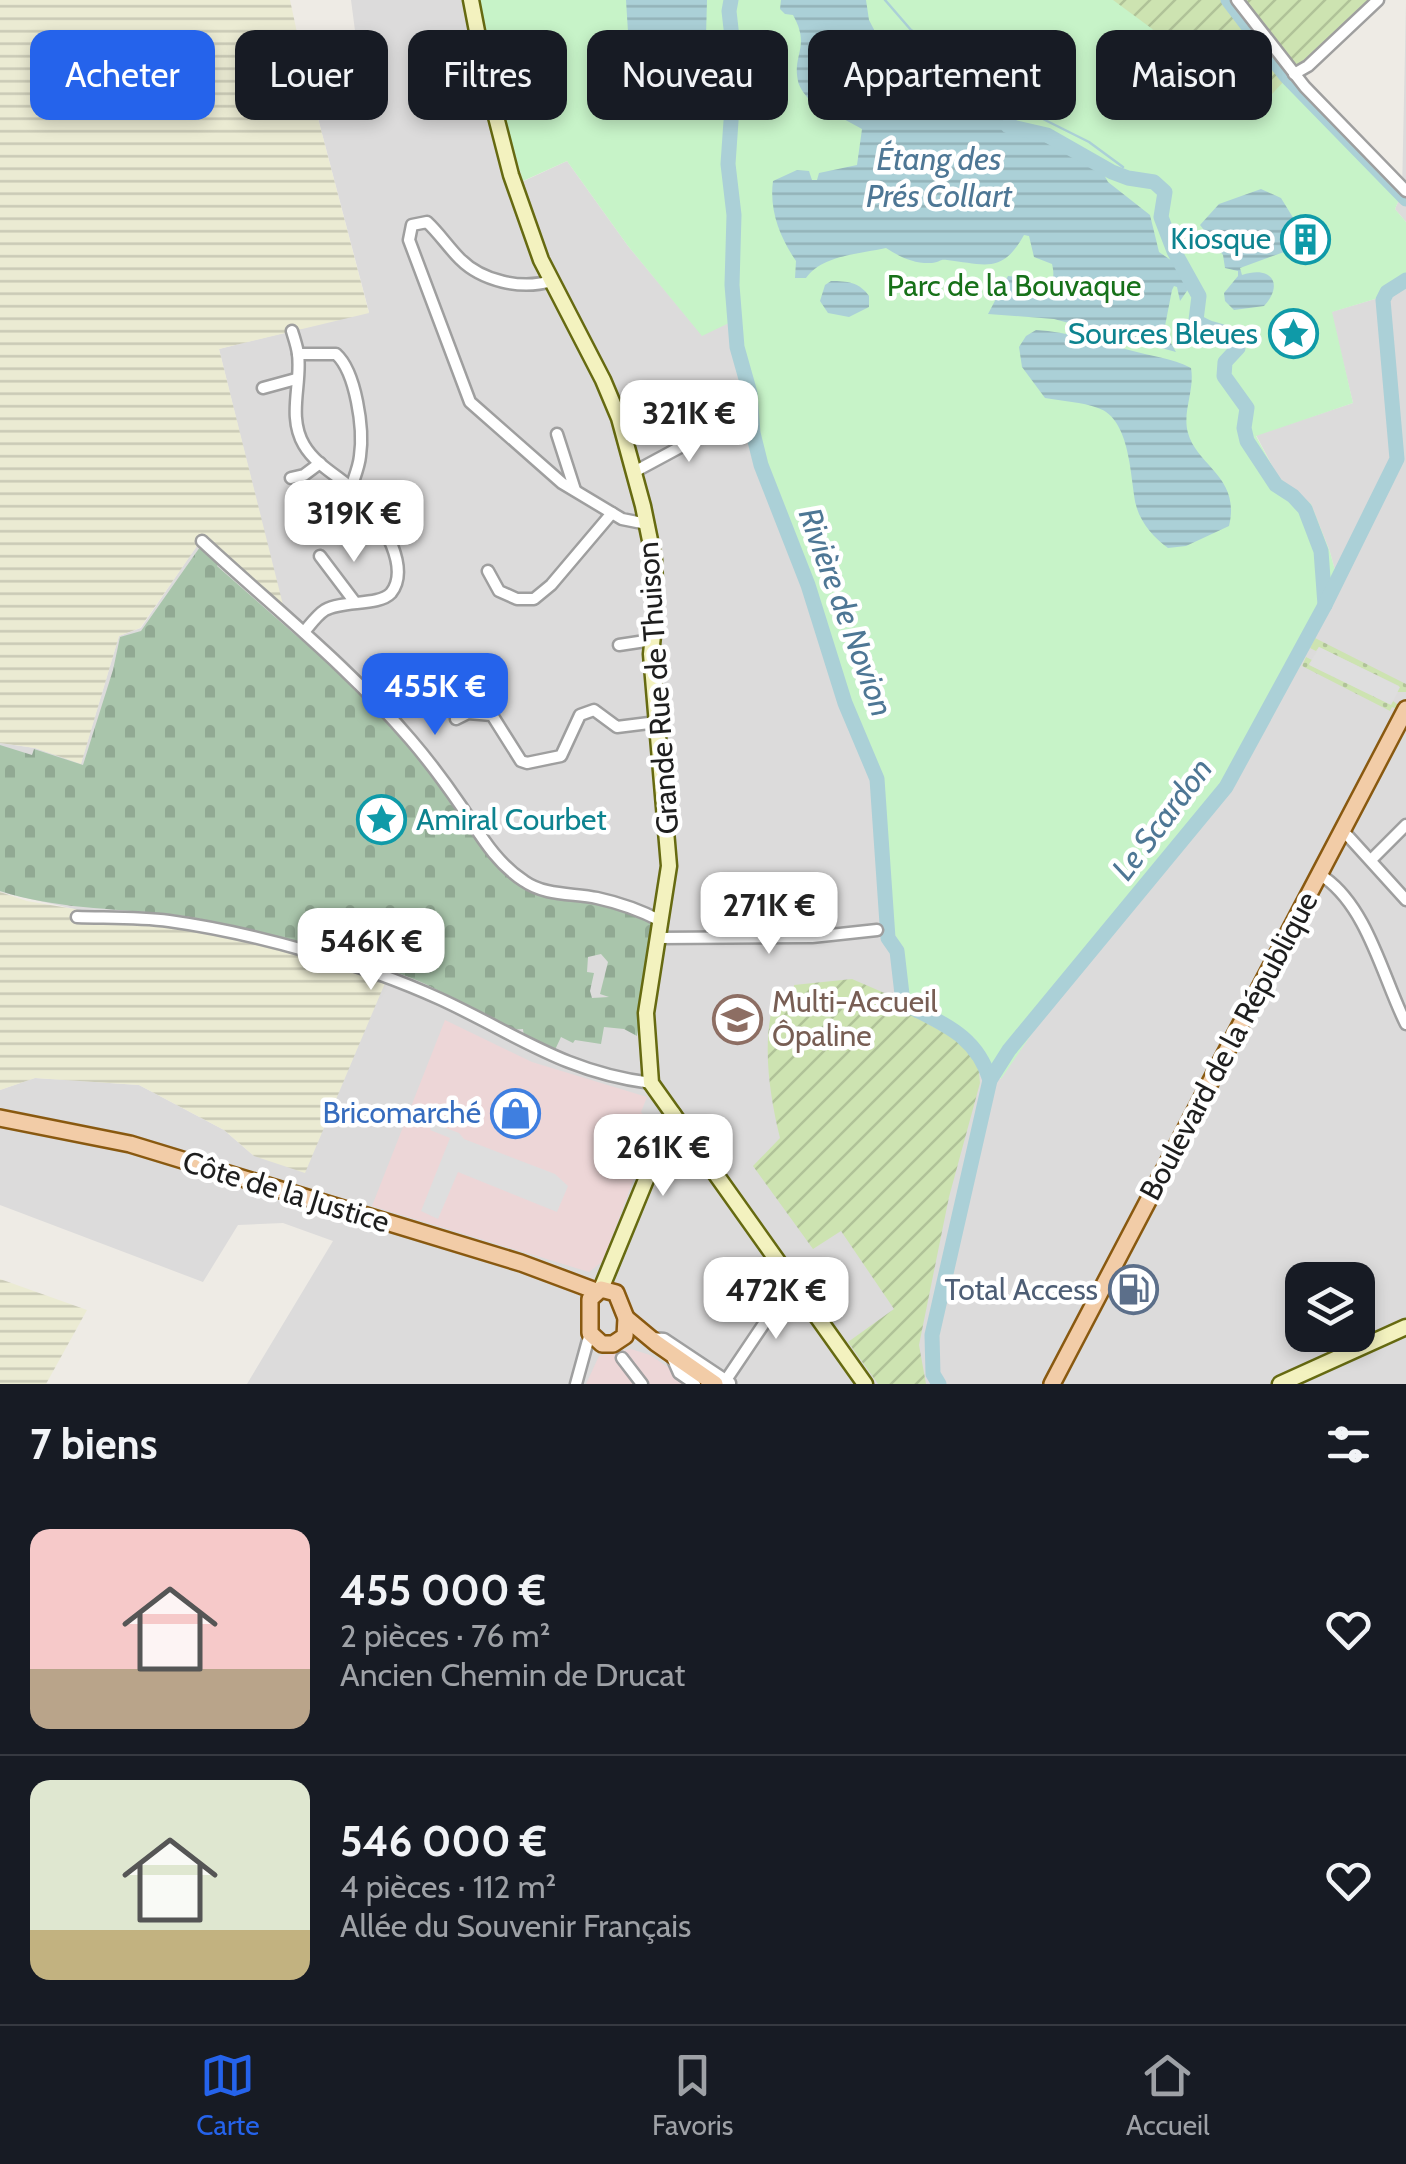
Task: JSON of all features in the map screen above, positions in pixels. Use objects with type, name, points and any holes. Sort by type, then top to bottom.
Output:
[{"type":"main road","name":"Boulevard de la République","points":[[1052,1384],[1406,708]]},
{"type":"main road","name":"Boulevard de la République","points":[[1059,1384],[1406,726]]},
{"type":"main road","name":"Côte de la Justice","points":[[0,1118],[130,1144],[521,1263],[600,1294]]},
{"type":"main road","points":[[653,1341],[623,1338],[605,1345],[590,1333],[600,1294],[671,1354],[724,1383]]},
{"type":"main road","points":[[623,1338],[626,1318]]},
{"type":"street","name":"Grande Rue de Thuison","points":[[471,0],[486,78],[512,175],[551,282],[603,380],[648,524],[655,574],[652,640],[669,866],[646,1013],[652,1083],[865,1384]]},
{"type":"street","points":[[1237,0],[1294,74],[1406,191]]},
{"type":"street","points":[[1294,74],[1308,66],[1378,0]]},
{"type":"street","points":[[551,282],[536,286],[498,281],[474,271],[427,222],[412,225],[409,232],[470,402],[562,483],[631,523],[648,524]]},
{"type":"street","points":[[292,332],[298,354],[297,428],[304,446],[366,502],[387,537],[398,578],[390,593],[379,601],[354,601],[325,610],[304,632]]},
{"type":"street","points":[[298,354],[336,354],[350,371],[360,456],[351,488]]},
{"type":"street","points":[[263,388],[296,380]]},
{"type":"street","points":[[634,472],[725,422]]},
{"type":"street","points":[[557,434],[575,491]]},
{"type":"street","points":[[291,478],[304,475],[320,463]]},
{"type":"street","points":[[488,571],[499,591],[517,599],[534,599],[612,513]]},
{"type":"street","points":[[202,541],[324,648],[410,739],[446,784],[494,857],[510,872],[549,892],[632,906],[661,921]]},
{"type":"street","points":[[320,556],[354,601]]},
{"type":"street","points":[[619,645],[652,640]]},
{"type":"street","points":[[456,718],[492,715],[521,761],[527,764],[562,756],[580,715],[586,710],[594,710],[617,727],[657,722]]},
{"type":"street","points":[[1372,858],[1406,825]]},
{"type":"street","points":[[1348,836],[1372,858],[1406,900]]},
{"type":"street","points":[[1326,878],[1358,913],[1406,1024]]},
{"type":"street","points":[[77,916],[166,920],[241,935],[357,968],[439,999],[552,1058],[624,1080],[652,1083]]},
{"type":"street","points":[[658,938],[812,936],[877,930]]},
{"type":"street","points":[[600,1294],[673,1114]]},
{"type":"street","points":[[653,1341],[664,1339],[724,1383],[792,1282]]},
{"type":"street","points":[[1287,1382],[1406,1327]]},
{"type":"street","points":[[576,1384],[590,1333]]},
{"type":"street","points":[[583,1366],[605,1345]]},
{"type":"street","points":[[671,1354],[679,1372],[695,1384]]},
{"type":"street","points":[[622,1358],[642,1384]]},
{"type":"shaded area","points":[[0,0],[290,0],[296,30],[235,30],[235,120],[318,120],[369,313],[219,349],[284,609],[202,539],[140,628],[119,636],[81,764],[35,748],[0,743]]},
{"type":"shaded area","points":[[351,0],[476,0],[484,30],[408,30],[408,120],[508,120],[524,181],[567,161],[628,246],[702,335],[728,322],[748,394],[758,465],[805,586],[872,780],[885,934],[896,935],[902,950],[905,995],[974,1038],[1000,1079],[1037,1026],[1228,793],[1340,589],[1311,505],[1278,477],[1256,435],[1353,403],[1331,312],[1375,299],[1406,277],[1406,1384],[247,1384],[333,1241],[283,1223],[238,1225],[203,1282],[0,1205],[0,1090],[35,1078],[139,1085],[224,1130],[254,1156],[385,983],[269,938],[92,913],[0,892],[0,743],[35,748],[81,763],[119,636],[141,628],[202,538],[283,608],[219,349],[369,312],[318,120],[388,120],[388,30],[355,30]]},
{"type":"shaded area","points":[[1406,3],[1406,222],[1395,209],[1402,193]]},
{"type":"shaded area","points":[[1319,647],[1400,687],[1391,705],[1309,665]]},
{"type":"shaded area","points":[[0,892],[27,901],[267,942],[385,983],[305,1173],[254,1156],[224,1130],[139,1085],[35,1078],[0,1090]]},
{"type":"shaded area","name":"Multi-Accueil Ôpaline","points":[[739,1002],[739,1013],[734,1016],[755,1014],[757,1035],[724,1034],[724,1022],[719,1022],[719,1003]]},
{"type":"shaded area","points":[[445,1020],[532,1062],[647,1097],[641,1112],[650,1122],[651,1146],[637,1170],[603,1261],[589,1272],[372,1206]]},
{"type":"shaded area","points":[[433,1123],[555,1174],[568,1186],[557,1212],[458,1172],[438,1219],[421,1211],[450,1138],[430,1130]]},
{"type":"shaded area","points":[[0,1279],[87,1310],[46,1384],[0,1384]]},
{"type":"shaded area","points":[[631,1349],[650,1355],[693,1384],[586,1384],[599,1356]]},
{"type":"green space","name":"Parc de la Bouvaque","points":[[476,0],[1373,0],[1296,79],[1402,193],[1395,209],[1406,222],[1406,277],[1375,299],[1332,312],[1353,403],[1256,436],[1278,477],[1311,504],[1340,589],[1228,793],[1037,1026],[1001,1079],[974,1038],[905,995],[902,950],[896,936],[885,935],[872,780],[805,586],[758,465],[748,394],[729,323],[702,336],[628,246],[567,161],[523,181],[505,120],[567,120],[567,30],[480,30]]},
{"type":"green space","points":[[1113,0],[1369,0],[1272,94],[1272,30],[1151,28]]},
{"type":"green space","points":[[200,547],[299,638],[317,649],[415,745],[478,841],[508,875],[541,894],[603,903],[651,921],[654,930],[637,1036],[624,1029],[604,1027],[601,1044],[575,1040],[573,1043],[561,1037],[554,1052],[524,1037],[523,1029],[509,1030],[438,990],[382,968],[217,922],[62,905],[0,891],[0,745],[32,755],[34,749],[83,765],[120,637],[141,631]],"holes":[[[601,954],[608,962],[600,994],[609,997],[592,998],[594,973],[587,972],[588,957]]]},
{"type":"green space","points":[[1315,638],[1406,684],[1406,692],[1397,692],[1399,686],[1319,647],[1316,651],[1310,648]]},
{"type":"green space","points":[[1306,657],[1312,660],[1309,664],[1391,704],[1393,701],[1397,709],[1392,707],[1390,711],[1302,666]]},
{"type":"green space","points":[[852,979],[896,998],[912,1015],[959,1041],[978,1063],[980,1083],[949,1197],[919,1345],[926,1384],[878,1384],[848,1342],[894,1309],[841,1231],[813,1249],[753,1166],[780,1138],[769,1072],[768,1038],[773,1005],[795,999],[794,985]]},
{"type":"water","points":[[626,0],[707,0],[706,30],[628,30]]},
{"type":"water","name":"Étang des Prés Collart","points":[[781,0],[866,0],[874,30],[808,30],[808,97],[797,72],[801,35],[793,15],[780,9]]},
{"type":"water","name":"Étang des Prés Collart","points":[[846,120],[1004,120],[1103,173],[1108,182],[1150,215],[1159,252],[1178,265],[1189,288],[1180,301],[1177,287],[1172,290],[1164,331],[1176,352],[1054,319],[988,314],[1008,276],[1018,277],[1040,298],[1052,283],[1052,264],[1034,257],[1029,236],[1024,235],[1008,256],[991,264],[919,262],[886,248],[831,260],[806,278],[795,278],[796,261],[774,213],[773,181],[797,170],[809,171],[812,180],[817,180],[819,173],[857,165],[862,129]]},
{"type":"water","points":[[1261,189],[1281,198],[1300,229],[1295,248],[1240,268],[1242,275],[1267,274],[1274,283],[1273,290],[1264,306],[1234,310],[1225,301],[1224,293],[1238,271],[1225,268],[1223,255],[1200,225],[1219,204]]},
{"type":"water","points":[[831,281],[857,285],[869,296],[869,307],[849,317],[828,313],[820,301],[825,285]]},
{"type":"water","points":[[1036,330],[1169,359],[1191,368],[1188,433],[1229,495],[1229,526],[1186,546],[1168,548],[1158,539],[1138,511],[1127,450],[1117,424],[1098,408],[1045,398],[1022,367],[1019,347]]},
{"type":"waterway","name":"Rivière de Novion","points":[[731,0],[735,64],[728,164],[734,215],[732,285],[737,347],[750,393],[753,433],[761,465],[808,585],[845,703],[877,779],[888,938],[897,951],[903,1003],[967,1041],[990,1080]]},
{"type":"waterway","points":[[885,0],[911,30],[976,66],[1017,106],[1089,142],[1123,167]]},
{"type":"waterway","name":"Le Scardon","points":[[1228,0],[1286,76],[1406,199]]},
{"type":"waterway","points":[[1008,126],[1047,135],[1112,172],[1154,182],[1165,192],[1161,217],[1174,251],[1199,296],[1196,320],[1235,341],[1238,348],[1225,362],[1224,376],[1247,408],[1247,441],[1276,485],[1305,509],[1321,551],[1325,605]]},
{"type":"waterway","name":"Le Scardon","points":[[939,1384],[933,1374],[932,1335],[990,1080],[1009,1050],[1226,787],[1325,605],[1397,459],[1383,300],[1387,292],[1406,280]]},
{"type":"place","name":"Kiosque","points":[[1306,239]]},
{"type":"place","name":"Sources Bleues","points":[[1293,334]]},
{"type":"place","name":"Amiral Courbet","points":[[381,820]]},
{"type":"place","name":"Multi-Accueil Ôpaline","points":[[737,1019]]},
{"type":"place","name":"Bricomarché","points":[[516,1113]]},
{"type":"place","name":"Total Access","points":[[1133,1290]]}]
